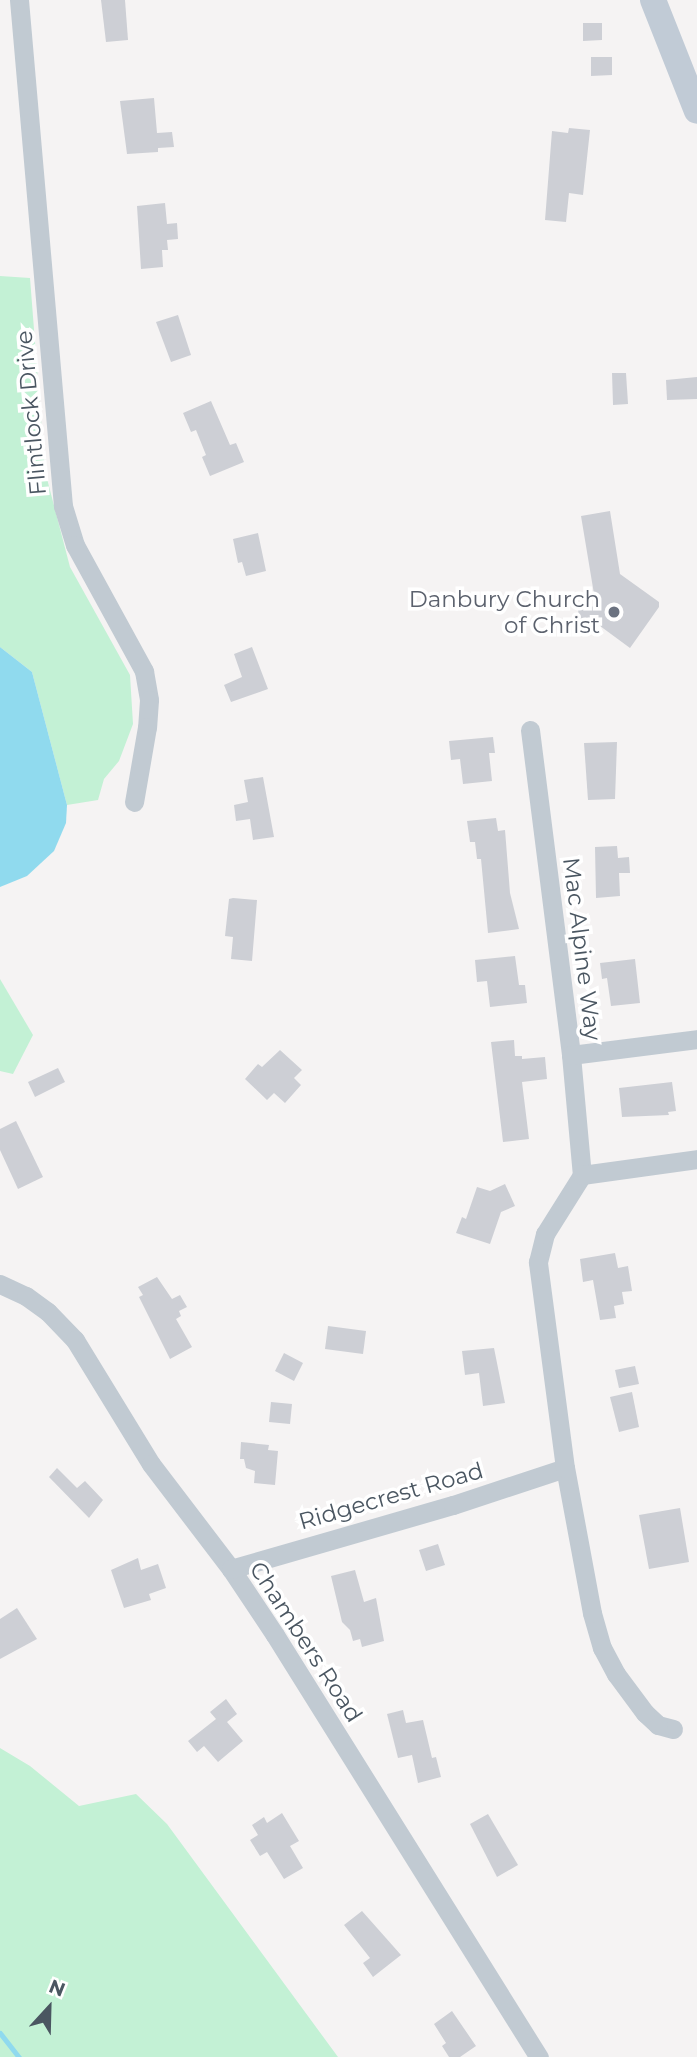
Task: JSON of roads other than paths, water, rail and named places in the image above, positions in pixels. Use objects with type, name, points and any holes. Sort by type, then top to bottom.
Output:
[{"type":"main road","points":[[653,0],[697,111]]},
{"type":"street","name":"Flintlock Drive","points":[[19,0],[63,506],[75,545],[144,671],[149,700],[134,802]]},
{"type":"street","name":"Mac Alpine Way","points":[[530,730],[571,1055],[582,1175]]},
{"type":"street","points":[[571,1055],[697,1039]]},
{"type":"street","points":[[673,1729],[657,1725],[645,1713],[616,1674],[602,1648],[592,1613],[565,1468],[538,1262],[545,1234],[582,1175],[697,1158]]},
{"type":"street","name":"Chambers Road","points":[[0,1284],[26,1296],[48,1312],[75,1340],[151,1464],[231,1569],[275,1635],[431,1889],[539,2057]]},
{"type":"street","name":"Ridgecrest Road","points":[[231,1569],[565,1468]]},
{"type":"water","points":[[0,647],[32,672],[67,805],[66,823],[54,851],[27,876],[0,887]]},
{"type":"waterway","points":[[0,2033],[19,2057]]},
{"type":"place","name":"Danbury Church of Christ","points":[[614,612]]}]
